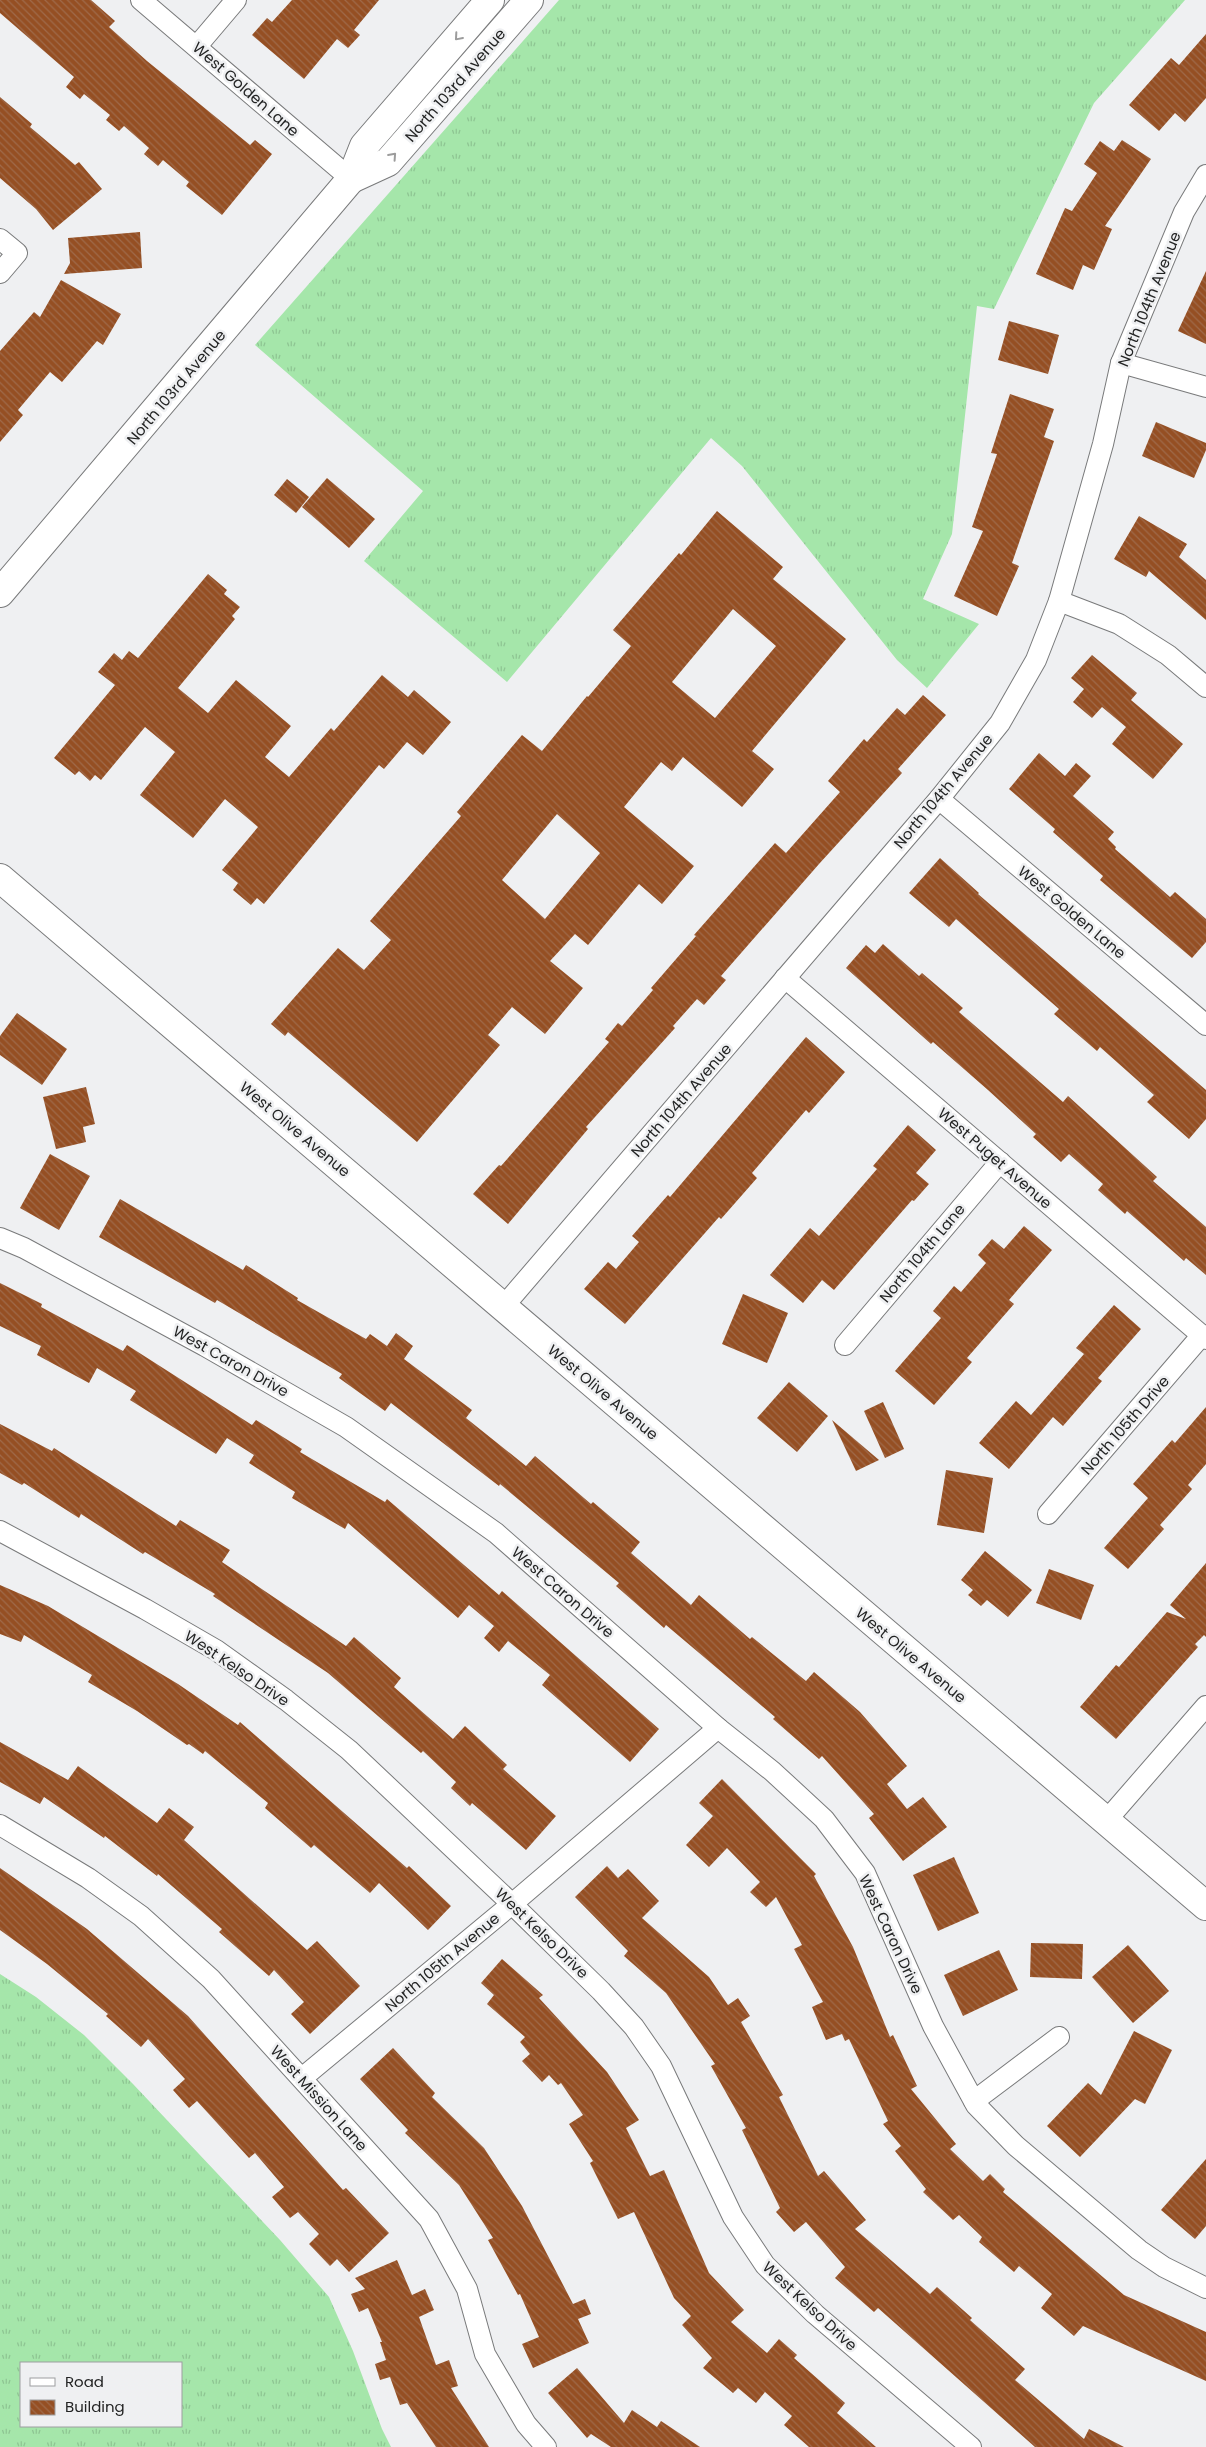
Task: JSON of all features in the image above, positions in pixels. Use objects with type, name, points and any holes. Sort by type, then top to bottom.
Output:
[{"type":"main road","name":"North 103rd Avenue","points":[[0,593],[351,179],[364,146],[490,0]]},
{"type":"main road","name":"North 103rd Avenue","points":[[351,179],[388,162],[529,0]]},
{"type":"main road","name":"West Olive Avenue","points":[[0,878],[1206,1906]]},
{"type":"street","name":"West Golden Lane","points":[[141,0],[351,179]]},
{"type":"street","points":[[197,46],[236,0]]},
{"type":"street","name":"North 104th Avenue","points":[[503,1307],[939,799],[1000,723],[1036,660],[1059,601],[1103,444],[1121,363],[1181,220],[1206,174]]},
{"type":"street","points":[[0,239],[17,253],[0,273]]},
{"type":"street","points":[[1121,363],[1206,387]]},
{"type":"street","points":[[1059,601],[1119,624],[1168,655],[1206,687]]},
{"type":"street","name":"West Golden Lane","points":[[939,799],[1206,1025]]},
{"type":"street","name":"West Puget Avenue","points":[[785,978],[1204,1337]]},
{"type":"street","name":"North 104th Lane","points":[[845,1344],[1000,1162]]},
{"type":"street","name":"West Caron Drive","points":[[0,1238],[24,1248],[206,1346],[346,1426],[496,1533],[718,1728],[772,1771],[824,1819],[865,1873],[933,2026],[974,2101],[1016,2146],[1139,2250],[1164,2266],[1206,2288]]},
{"type":"street","name":"North 105th Drive","points":[[1048,1514],[1204,1337]]},
{"type":"street","name":"West Kelso Drive","points":[[0,1531],[216,1650],[286,1700],[349,1750],[512,1904],[634,2027],[661,2066],[733,2217],[765,2266],[814,2314],[971,2447]]},
{"type":"street","points":[[1106,1821],[1206,1706]]},
{"type":"street","name":"North 105th Avenue","points":[[302,2078],[512,1904],[718,1728]]},
{"type":"street","name":"West Mission Lane","points":[[0,1825],[56,1858],[141,1916],[211,1979],[429,2219],[467,2289],[485,2354],[526,2424],[546,2447]]},
{"type":"street","points":[[974,2101],[1059,2037]]},
{"type":"green space","points":[[559,0],[1185,0],[1094,103],[994,309],[977,306],[952,534],[923,599],[979,624],[927,688],[897,660],[742,466],[711,438],[507,682],[364,561],[423,491],[255,345]]},
{"type":"green space","points":[[0,1974],[36,1997],[84,2035],[133,2084],[280,2240],[329,2297],[353,2351],[382,2429],[391,2447],[0,2447]]},
{"type":"building","points":[[0,0],[91,0],[115,21],[109,27],[147,61],[250,145],[255,140],[272,154],[222,215],[186,186],[189,182],[163,160],[158,166],[144,154],[149,148],[124,126],[119,131],[106,120],[110,115],[84,94],[80,99],[66,87],[74,77],[0,13]]},
{"type":"building","points":[[292,0],[379,0],[354,30],[360,35],[348,48],[337,39],[304,79],[252,35],[267,18],[272,22]]},
{"type":"building","points":[[1206,34],[1206,98],[1185,122],[1175,113],[1159,131],[1129,105],[1171,58],[1179,65]]},
{"type":"building","points":[[0,97],[32,124],[30,127],[75,165],[79,162],[102,189],[53,230],[36,209],[0,178]]},
{"type":"building","points":[[1122,140],[1151,159],[1105,226],[1112,229],[1094,270],[1083,265],[1073,290],[1036,274],[1065,208],[1072,211],[1097,173],[1084,164],[1100,141],[1114,151]]},
{"type":"building","points":[[140,232],[142,268],[64,274],[70,263],[68,238]]},
{"type":"building","points":[[1206,271],[1206,344],[1178,331]]},
{"type":"building","points":[[61,280],[121,314],[103,345],[97,341],[62,382],[50,372],[18,410],[23,415],[0,442],[0,351],[34,312],[40,317]]},
{"type":"building","points":[[1009,321],[1059,335],[1048,374],[998,360]]},
{"type":"building","points":[[1010,394],[1054,409],[1044,437],[1054,441],[1012,563],[1019,566],[997,616],[954,596],[983,531],[972,527],[997,454],[991,453]]},
{"type":"building","points":[[1156,422],[1206,443],[1206,450],[1194,478],[1142,456]]},
{"type":"building","points":[[327,478],[375,519],[349,548],[302,507]]},
{"type":"building","points":[[287,479],[309,497],[296,513],[274,495]]},
{"type":"building","points":[[717,511],[783,567],[773,579],[846,639],[752,751],[774,769],[742,807],[683,757],[672,771],[661,762],[624,807],[694,866],[662,904],[639,884],[588,945],[575,934],[550,961],[583,988],[545,1034],[512,1007],[488,1035],[500,1045],[417,1142],[288,1032],[285,1036],[271,1024],[338,948],[364,970],[391,940],[370,921],[461,816],[457,812],[522,735],[542,751],[588,697],[631,646],[613,630],[679,553],[681,555]],"holes":[[[733,609],[776,646],[715,718],[672,682]],[[557,814],[600,853],[545,919],[502,880]]]},
{"type":"building","points":[[1139,516],[1187,544],[1179,557],[1206,580],[1206,620],[1149,571],[1146,577],[1114,559]]},
{"type":"building","points":[[208,574],[227,590],[224,594],[240,607],[232,616],[235,619],[178,688],[208,713],[236,680],[291,726],[265,757],[289,777],[331,728],[334,731],[382,675],[408,697],[414,690],[451,722],[423,755],[407,742],[384,769],[379,765],[264,904],[257,898],[251,905],[233,890],[238,883],[222,870],[258,827],[225,799],[193,838],[140,795],[175,752],[145,727],[101,780],[95,775],[90,781],[79,771],[75,775],[54,758],[115,685],[98,672],[114,653],[122,660],[129,651],[138,658]]},
{"type":"building","points":[[1092,655],[1137,693],[1131,700],[1183,744],[1153,779],[1112,744],[1126,727],[1102,707],[1092,718],[1073,702],[1084,689],[1071,678]]},
{"type":"building","points":[[923,695],[946,715],[898,769],[902,773],[721,976],[726,980],[704,1005],[697,999],[673,1026],[675,1028],[586,1127],[588,1129],[508,1224],[473,1194],[499,1165],[501,1166],[609,1042],[605,1039],[618,1023],[622,1026],[653,990],[651,988],[696,936],[694,935],[775,843],[786,853],[840,792],[828,781],[864,739],[867,742],[897,708],[905,715]]},
{"type":"building","points":[[1039,753],[1065,776],[1076,763],[1091,776],[1073,796],[1114,832],[1108,839],[1116,847],[1115,849],[1170,897],[1175,892],[1206,919],[1206,942],[1192,958],[1100,880],[1103,876],[1053,832],[1055,829],[1009,789]]},
{"type":"building","points":[[940,858],[978,894],[1206,1090],[1206,1119],[1189,1139],[1147,1102],[1154,1095],[1100,1047],[1097,1051],[1054,1014],[1059,1009],[956,919],[949,927],[909,893]]},
{"type":"building","points":[[883,944],[919,976],[922,973],[963,1008],[959,1012],[1063,1102],[1068,1096],[1157,1177],[1153,1181],[1206,1227],[1206,1275],[1186,1258],[1184,1261],[1127,1211],[1125,1214],[1098,1190],[1103,1184],[1069,1154],[1061,1162],[1033,1137],[1036,1134],[988,1090],[933,1042],[931,1044],[846,968],[866,945],[875,953]]},
{"type":"building","points":[[17,1013],[67,1049],[42,1085],[0,1055],[0,1036]]},
{"type":"building","points":[[806,1037],[845,1072],[809,1113],[806,1110],[752,1173],[757,1178],[721,1219],[719,1217],[625,1324],[584,1289],[608,1262],[616,1269],[639,1242],[632,1236],[668,1195],[670,1197]]},
{"type":"building","points":[[86,1087],[95,1124],[83,1127],[86,1142],[56,1149],[43,1097]]},
{"type":"building","points":[[908,1125],[936,1150],[916,1173],[929,1184],[914,1201],[912,1200],[834,1290],[822,1280],[803,1303],[770,1275],[810,1228],[819,1236],[877,1169],[873,1166]]},
{"type":"building","points":[[50,1154],[90,1176],[59,1230],[20,1208]]},
{"type":"building","points":[[120,1199],[243,1270],[246,1265],[298,1298],[297,1300],[366,1339],[370,1334],[387,1346],[396,1333],[413,1346],[404,1359],[472,1410],[466,1418],[526,1466],[535,1456],[591,1504],[593,1502],[640,1542],[631,1553],[691,1605],[699,1595],[750,1639],[752,1637],[806,1681],[814,1672],[860,1712],[907,1766],[887,1784],[907,1809],[923,1797],[947,1827],[903,1861],[869,1818],[874,1814],[822,1756],[819,1759],[773,1719],[775,1717],[666,1625],[664,1628],[616,1586],[619,1583],[500,1484],[499,1486],[391,1403],[385,1411],[339,1378],[342,1374],[217,1300],[215,1303],[99,1237]]},
{"type":"building","points":[[1024,1226],[1052,1250],[1009,1300],[1014,1304],[967,1358],[972,1362],[934,1405],[895,1371],[941,1318],[933,1311],[954,1286],[961,1292],[986,1263],[978,1255],[992,1239],[1004,1249]]},
{"type":"building","points":[[0,1283],[42,1304],[41,1307],[123,1351],[127,1345],[252,1425],[256,1420],[302,1449],[300,1452],[385,1502],[387,1499],[499,1595],[502,1591],[659,1729],[630,1762],[542,1685],[550,1675],[508,1641],[499,1652],[484,1638],[494,1626],[469,1605],[458,1618],[348,1523],[345,1529],[292,1498],[295,1492],[249,1463],[254,1455],[227,1438],[216,1454],[130,1400],[136,1391],[97,1368],[89,1383],[37,1355],[41,1346],[0,1326]]},
{"type":"building","points":[[743,1294],[788,1313],[767,1363],[722,1344]]},
{"type":"building","points":[[1114,1305],[1141,1329],[1098,1378],[1102,1381],[1063,1426],[1053,1417],[1009,1469],[979,1443],[1016,1401],[1031,1415],[1084,1354],[1076,1348]]},
{"type":"building","points":[[789,1382],[828,1416],[797,1452],[757,1418]]},
{"type":"building","points":[[883,1402],[904,1449],[885,1458],[864,1411]]},
{"type":"building","points":[[1206,1407],[1206,1464],[1188,1485],[1192,1489],[1160,1525],[1164,1529],[1128,1569],[1104,1548],[1148,1498],[1133,1484],[1172,1440],[1175,1443]]},
{"type":"building","points":[[832,1420],[879,1460],[856,1471]]},
{"type":"building","points":[[0,1424],[52,1451],[54,1448],[176,1526],[180,1520],[230,1550],[222,1562],[346,1646],[354,1637],[401,1678],[394,1687],[453,1739],[465,1726],[507,1765],[503,1769],[556,1816],[526,1850],[472,1803],[470,1806],[451,1788],[456,1782],[423,1751],[421,1753],[328,1673],[213,1596],[215,1594],[145,1552],[143,1554],[81,1514],[79,1518],[24,1483],[22,1485],[0,1473]]},
{"type":"building","points":[[946,1470],[993,1478],[984,1533],[937,1525]]},
{"type":"building","points":[[985,1551],[1032,1590],[1008,1617],[987,1600],[981,1606],[968,1595],[973,1590],[961,1580]]},
{"type":"building","points":[[1206,1563],[1206,1637],[1204,1635],[1195,1644],[1198,1647],[1116,1739],[1080,1707],[1116,1665],[1119,1667],[1167,1612],[1186,1619],[1170,1605]]},
{"type":"building","points":[[1049,1569],[1094,1585],[1081,1620],[1036,1603]]},
{"type":"building","points":[[0,1585],[48,1606],[178,1684],[238,1725],[240,1722],[407,1868],[409,1866],[451,1906],[428,1930],[379,1883],[370,1893],[314,1845],[311,1848],[265,1808],[268,1803],[205,1751],[203,1754],[189,1744],[187,1745],[137,1711],[88,1682],[92,1675],[24,1635],[21,1642],[0,1634]]},
{"type":"building","points":[[0,1742],[68,1780],[78,1766],[157,1823],[169,1808],[194,1827],[184,1840],[307,1950],[317,1941],[360,1986],[310,2034],[291,2014],[304,2002],[274,1970],[269,1976],[219,1932],[222,1929],[158,1874],[157,1876],[105,1836],[104,1838],[44,1797],[40,1804],[0,1782]]},
{"type":"building","points":[[722,1779],[816,1874],[814,1876],[853,1947],[890,2037],[893,2035],[917,2086],[911,2089],[956,2144],[950,2149],[983,2181],[990,2174],[1005,2189],[1003,2192],[1124,2295],[1206,2332],[1206,2381],[1083,2326],[1074,2336],[1041,2308],[1052,2294],[1019,2266],[1014,2272],[979,2242],[982,2237],[959,2215],[953,2220],[923,2192],[926,2189],[895,2151],[901,2146],[883,2124],[888,2121],[849,2039],[845,2041],[842,2034],[826,2040],[812,2007],[823,2002],[794,1949],[802,1945],[776,1897],[766,1907],[750,1892],[760,1882],[727,1848],[709,1867],[686,1845],[713,1816],[699,1803]]},
{"type":"building","points":[[954,1857],[979,1913],[938,1931],[913,1875]]},
{"type":"building","points":[[607,1866],[618,1878],[628,1869],[659,1901],[642,1918],[709,1977],[728,2005],[738,1998],[750,2016],[741,2022],[783,2095],[779,2097],[818,2176],[824,2171],[866,2220],[855,2229],[930,2294],[937,2287],[972,2318],[970,2320],[1025,2369],[1015,2380],[1084,2439],[1089,2429],[1124,2447],[1035,2447],[878,2308],[874,2312],[835,2278],[845,2267],[806,2222],[794,2232],[776,2212],[780,2208],[742,2130],[746,2128],[711,2066],[715,2064],[666,1993],[624,1956],[628,1951],[575,1897]]},
{"type":"building","points":[[0,1868],[87,1929],[188,2016],[343,2190],[346,2188],[389,2233],[349,2272],[337,2259],[330,2266],[309,2244],[319,2234],[298,2212],[290,2218],[272,2197],[284,2187],[255,2153],[249,2158],[197,2101],[189,2108],[173,2090],[185,2079],[148,2039],[141,2047],[106,2016],[108,2014],[47,1964],[0,1930]]},
{"type":"building","points":[[1031,1943],[1083,1944],[1082,1979],[1030,1977]]},
{"type":"building","points":[[1128,1945],[1169,1991],[1133,2023],[1092,1977]]},
{"type":"building","points":[[999,1950],[1018,1990],[963,2016],[944,1975]]},
{"type":"building","points":[[502,1959],[543,1995],[539,1998],[607,2072],[639,2120],[626,2128],[650,2176],[664,2170],[709,2273],[744,2310],[731,2322],[767,2353],[779,2339],[797,2355],[794,2358],[845,2403],[837,2413],[876,2447],[809,2447],[784,2425],[792,2416],[765,2392],[756,2403],[738,2388],[733,2393],[703,2368],[712,2358],[682,2325],[691,2316],[674,2298],[634,2212],[618,2219],[590,2163],[593,2161],[569,2124],[583,2115],[561,2083],[558,2085],[549,2075],[542,2082],[522,2061],[530,2054],[520,2042],[525,2037],[487,2004],[494,1995],[481,1983]]},
{"type":"building","points":[[1134,2031],[1172,2050],[1145,2104],[1135,2099],[1080,2157],[1047,2126],[1088,2083],[1101,2095]]},
{"type":"building","points":[[393,2048],[435,2093],[432,2097],[484,2148],[522,2206],[573,2304],[585,2299],[591,2314],[578,2319],[589,2343],[533,2368],[522,2344],[539,2337],[520,2294],[518,2295],[488,2240],[493,2238],[459,2185],[405,2133],[408,2130],[360,2079]]},
{"type":"building","points":[[1206,2159],[1206,2226],[1195,2239],[1161,2210]]},
{"type":"building","points":[[397,2260],[412,2295],[425,2289],[434,2310],[419,2317],[436,2365],[449,2360],[458,2386],[451,2388],[489,2447],[436,2447],[407,2403],[400,2405],[390,2377],[380,2380],[375,2364],[386,2360],[380,2342],[382,2342],[368,2308],[359,2312],[351,2294],[365,2289],[355,2278]]},
{"type":"building","points":[[577,2368],[624,2423],[632,2410],[657,2427],[661,2421],[700,2447],[611,2447],[591,2434],[587,2438],[548,2393]]}]
